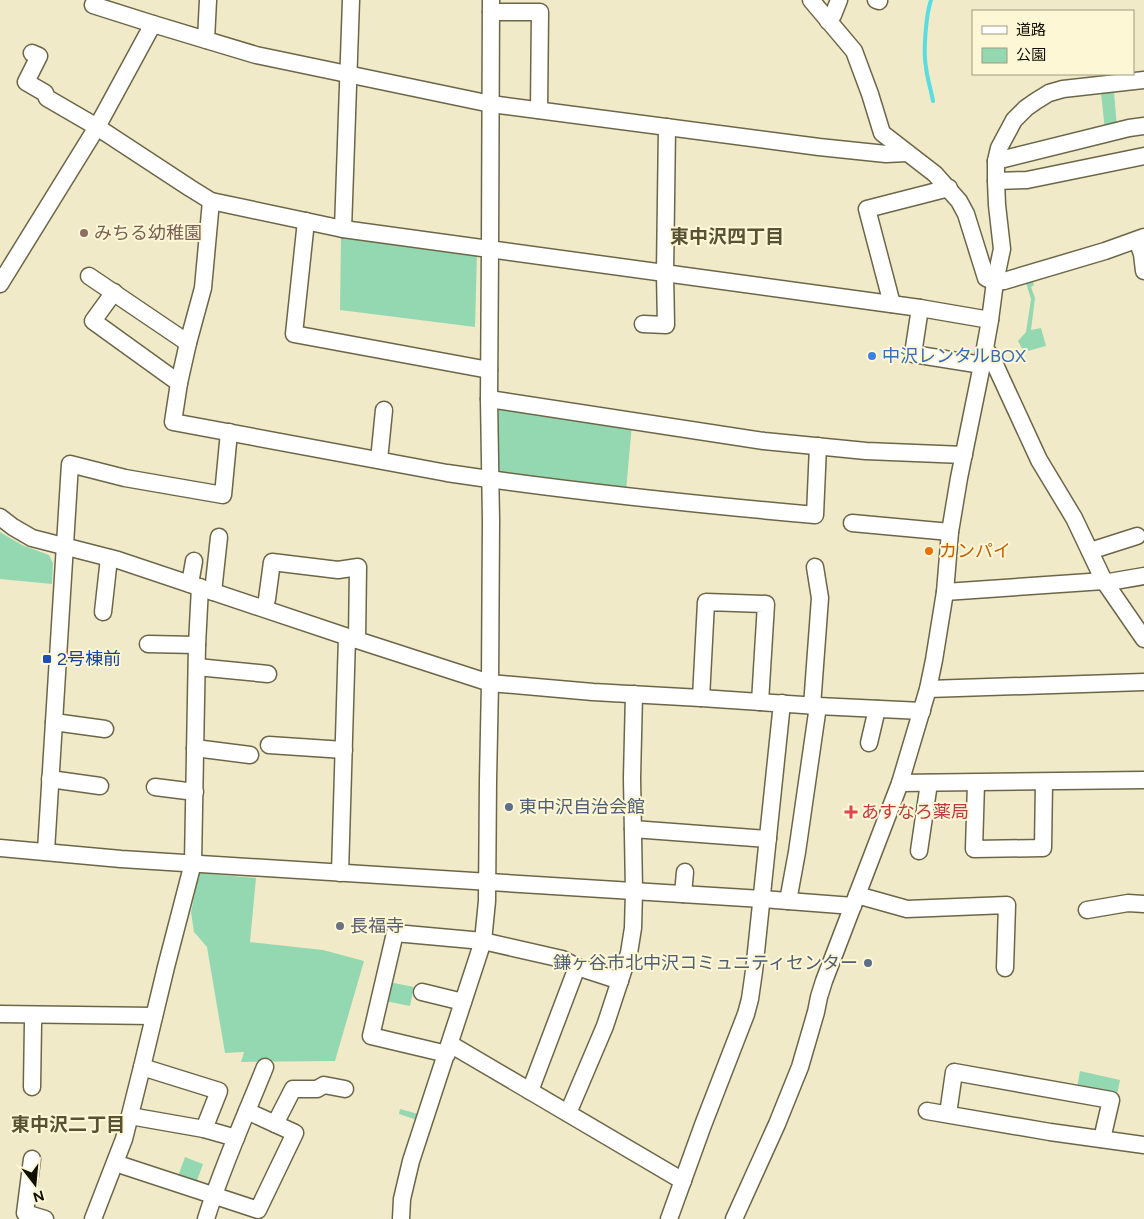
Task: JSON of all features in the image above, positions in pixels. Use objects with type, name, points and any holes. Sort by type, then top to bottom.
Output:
[{"type":"street","points":[[206,40],[208,0]]},
{"type":"street","points":[[343,229],[351,0]]},
{"type":"street","points":[[811,0],[854,51],[882,133],[935,174],[949,188],[958,201],[966,214],[986,278],[995,282],[1004,281],[1105,251],[1141,238],[1144,271]]},
{"type":"street","points":[[828,21],[833,15],[839,0]]},
{"type":"street","points":[[93,5],[256,55],[491,104],[848,150],[886,154],[907,153]]},
{"type":"street","points":[[401,1219],[402,1199],[411,1161],[483,941],[486,922],[490,683],[488,398],[491,6],[540,12],[540,110]]},
{"type":"street","points":[[0,284],[97,127],[153,24]]},
{"type":"street","points":[[32,53],[39,56],[26,82],[45,93],[48,98],[97,127],[212,201],[343,229],[892,304],[990,320]]},
{"type":"street","points":[[734,1219],[777,1124],[800,1067],[824,981],[900,783],[928,689],[946,592],[950,532],[1002,250],[996,181],[996,161],[999,148],[1014,120],[1026,108],[1049,93],[1063,89],[1144,80]]},
{"type":"street","points":[[996,161],[1129,128],[1144,126]]},
{"type":"street","points":[[643,324],[666,325],[667,127]]},
{"type":"street","points":[[996,181],[1026,180],[1144,156]]},
{"type":"street","points":[[892,304],[867,209],[949,188]]},
{"type":"street","points":[[212,201],[204,288],[188,343],[173,422],[447,474],[689,504],[815,515],[818,446]]},
{"type":"street","points":[[306,221],[294,334],[489,370]]},
{"type":"street","points":[[89,276],[188,343]]},
{"type":"street","points":[[114,292],[92,321],[179,383]]},
{"type":"street","points":[[920,308],[913,354],[991,356],[1039,460],[1074,518],[1104,581],[1141,630]]},
{"type":"street","points":[[488,398],[764,441],[866,451],[964,455]]},
{"type":"street","points":[[379,460],[384,410]]},
{"type":"street","points":[[46,851],[70,464],[125,478],[223,495],[229,432]]},
{"type":"street","points":[[0,517],[32,538],[109,558],[490,683],[593,692],[922,711]]},
{"type":"street","points":[[852,522],[950,532]]},
{"type":"street","points":[[1090,551],[1137,536]]},
{"type":"street","points":[[93,1219],[124,1140],[193,863],[197,644],[201,588],[219,537]]},
{"type":"street","points":[[104,612],[109,558]]},
{"type":"street","points":[[194,561],[201,588]]},
{"type":"street","points":[[264,608],[272,562],[338,570],[358,567],[344,750],[340,873]]},
{"type":"street","points":[[788,901],[797,852],[815,706],[820,598],[815,566]]},
{"type":"street","points":[[946,592],[1109,582],[1144,576]]},
{"type":"street","points":[[701,698],[706,602],[766,604],[760,702]]},
{"type":"street","points":[[148,644],[197,644]]},
{"type":"street","points":[[197,668],[268,674]]},
{"type":"street","points":[[928,689],[1144,682]]},
{"type":"street","points":[[568,1114],[605,1026],[629,953],[633,928],[632,778],[634,694]]},
{"type":"street","points":[[669,1219],[750,999],[782,703]]},
{"type":"street","points":[[869,743],[877,709]]},
{"type":"street","points":[[54,722],[105,729]]},
{"type":"street","points":[[269,745],[344,750]]},
{"type":"street","points":[[195,748],[250,754]]},
{"type":"street","points":[[50,779],[100,786]]},
{"type":"street","points":[[900,783],[1144,780]]},
{"type":"street","points":[[976,783],[974,849],[1043,848],[1044,782]]},
{"type":"street","points":[[919,851],[928,783]]},
{"type":"street","points":[[155,787],[194,792]]},
{"type":"street","points":[[633,829],[768,839]]},
{"type":"street","points":[[0,848],[121,859],[634,892],[788,901],[855,901],[907,908],[1007,905],[1005,968]]},
{"type":"street","points":[[683,894],[685,872]]},
{"type":"street","points":[[1087,910],[1128,903],[1144,904]]},
{"type":"street","points":[[620,981],[577,967],[562,959],[483,941],[395,933],[370,1036],[448,1049],[530,1091],[683,1181]]},
{"type":"street","points":[[530,1091],[577,967]]},
{"type":"street","points":[[422,992],[463,1002]]},
{"type":"street","points":[[0,1014],[154,1016]]},
{"type":"street","points":[[32,1087],[33,1023],[35,1015]]},
{"type":"street","points":[[142,1067],[220,1091],[204,1129]]},
{"type":"street","points":[[206,1219],[213,1196],[264,1067]]},
{"type":"street","points":[[948,1114],[950,1072],[1111,1100],[1102,1139]]},
{"type":"street","points":[[276,1124],[292,1089],[317,1089],[324,1085],[345,1089]]},
{"type":"street","points":[[115,1163],[258,1210],[295,1133],[247,1111]]},
{"type":"street","points":[[927,1111],[1144,1146]]},
{"type":"street","points":[[130,1116],[204,1129],[236,1138]]},
{"type":"street","points":[[32,1159],[25,1213],[45,1219]]},
{"type":"green space","points":[[1114,92],[1117,128],[1105,131],[1101,93]]},
{"type":"green space","points":[[341,234],[477,254],[475,327],[340,310]]},
{"type":"green space","points":[[1032,278],[1034,285],[1031,287],[1035,298],[1031,330],[1041,328],[1046,346],[1024,352],[1018,341],[1026,332],[1031,299],[1025,280]]},
{"type":"green space","points":[[495,406],[632,424],[626,491],[496,474]]},
{"type":"green space","points":[[0,532],[22,545],[49,555],[53,563],[52,584],[0,579]]},
{"type":"green space","points":[[199,873],[256,878],[250,942],[323,950],[364,961],[335,1061],[241,1062],[244,1052],[225,1053],[207,947],[194,932],[191,912]]},
{"type":"green space","points":[[389,982],[414,987],[410,1006],[385,1001]]},
{"type":"green space","points":[[1080,1071],[1120,1080],[1117,1095],[1077,1088]]},
{"type":"green space","points":[[400,1109],[422,1115],[420,1121],[399,1114]]},
{"type":"green space","points":[[185,1157],[203,1164],[195,1186],[177,1179]]},
{"type":"waterway","points":[[931,0],[926,24],[925,60],[933,101]]},
{"type":"place","name":"みちる幼稚園","points":[[84,233]]},
{"type":"place","name":"中沢レンタルBOX","points":[[872,356]]},
{"type":"place","name":"カンパイ","points":[[929,551]]},
{"type":"place","name":"2号棟前","points":[[47,659]]},
{"type":"place","name":"東中沢自治会館","points":[[509,807]]},
{"type":"place","name":"あすなろ薬局","points":[[851,812]]},
{"type":"place","name":"長福寺","points":[[340,926]]},
{"type":"place","name":"鎌ヶ谷市北中沢コミュニティセンター","points":[[868,963]]},
{"type":"district","name":"東中沢四丁目","points":[[727,236]]},
{"type":"district","name":"東中沢二丁目","points":[[68,1124]]}]
